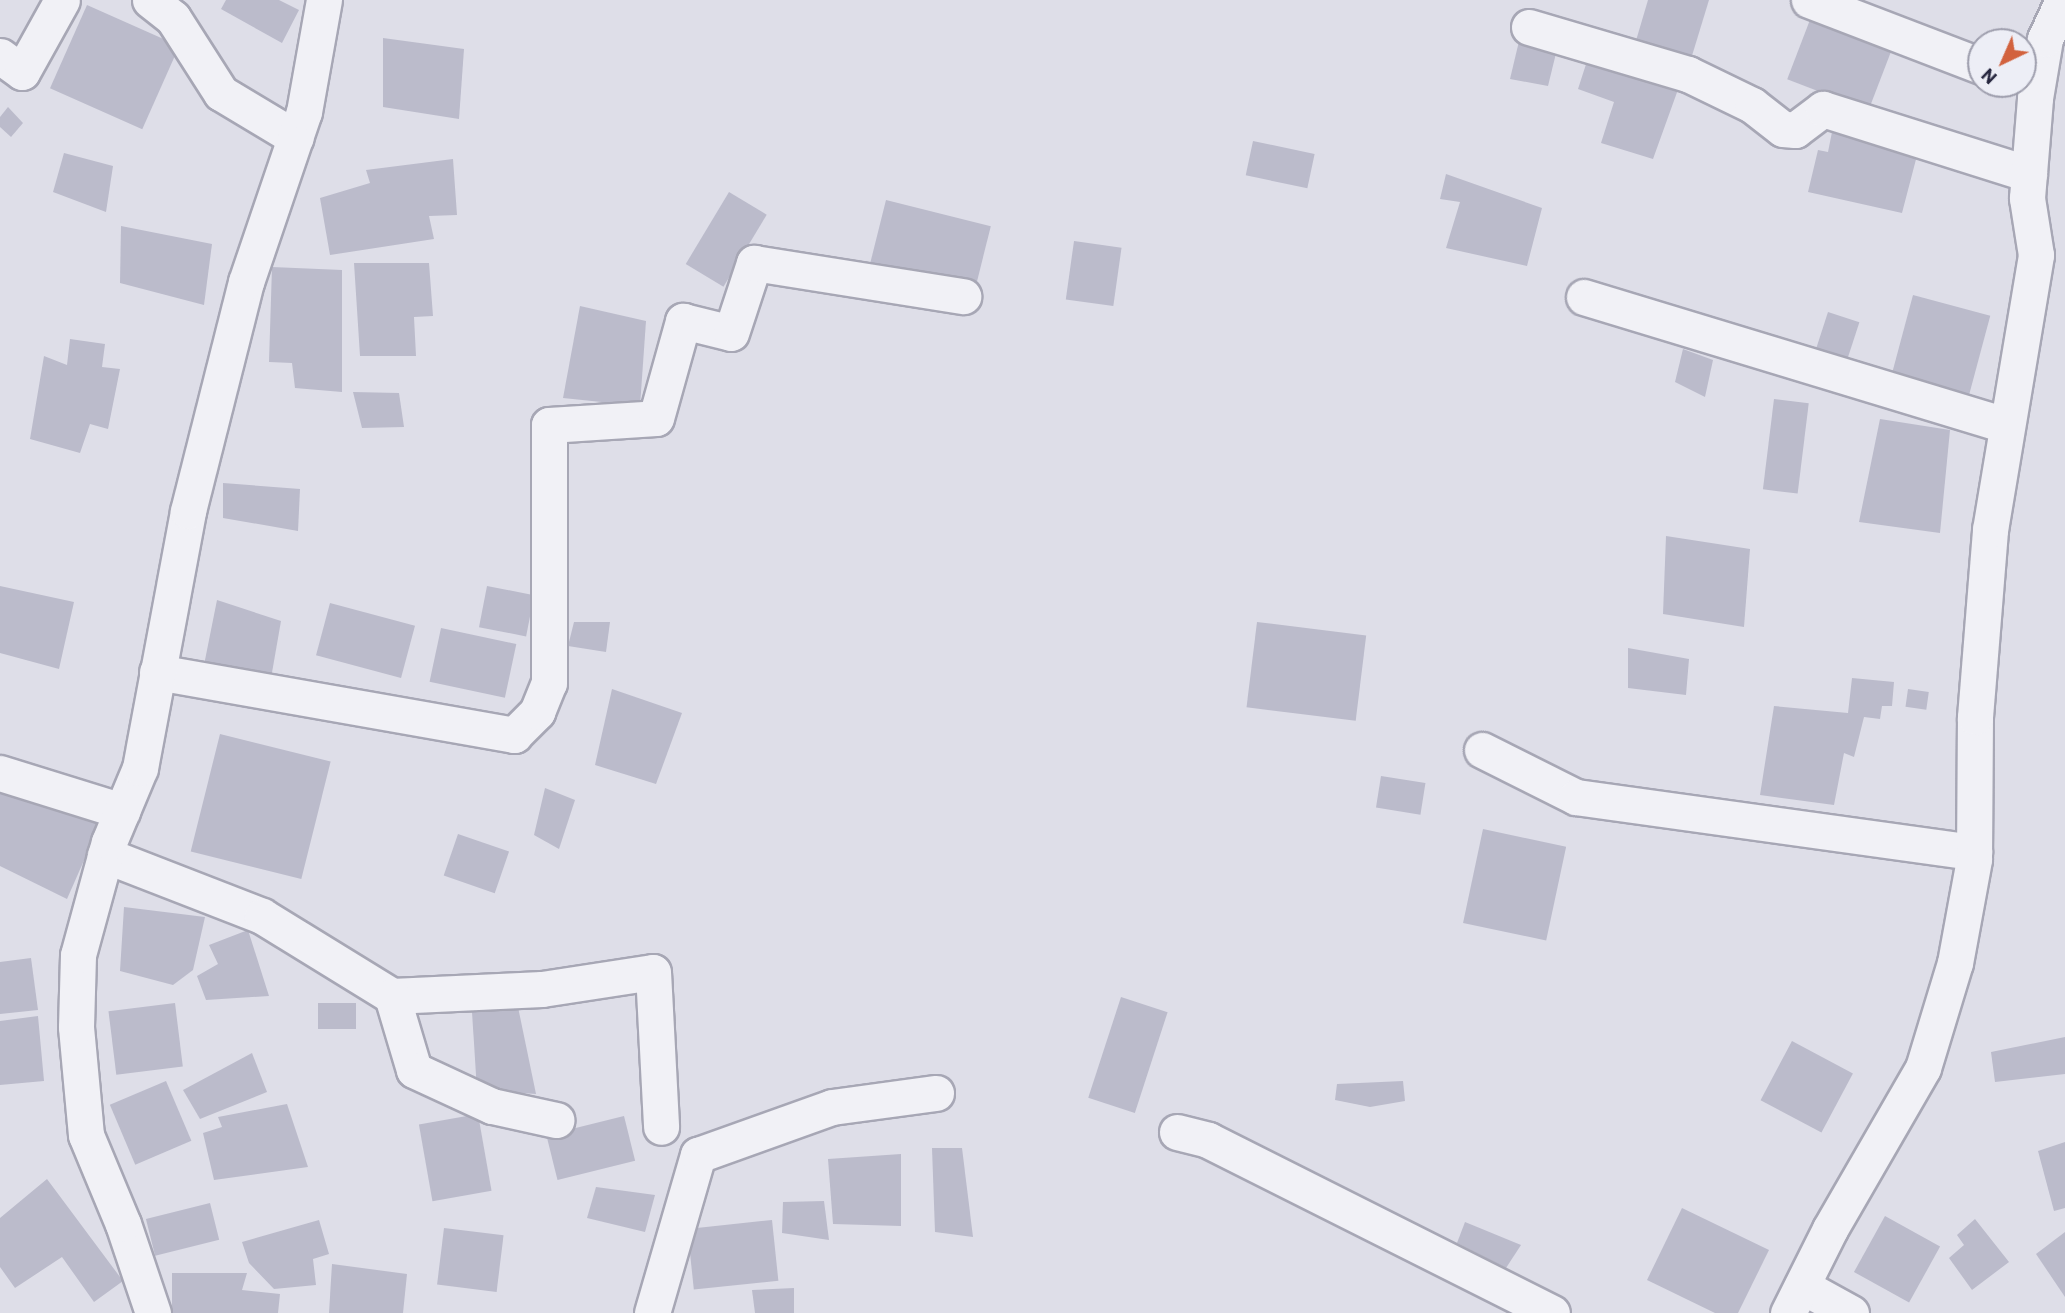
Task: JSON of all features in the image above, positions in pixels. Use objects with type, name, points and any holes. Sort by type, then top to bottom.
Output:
[{"type":"street","points":[[0,56],[22,72],[62,0]]},
{"type":"street","points":[[150,0],[173,18],[221,93],[296,138]]},
{"type":"street","points":[[153,1313],[123,1224],[86,1135],[79,1083],[78,955],[105,855],[140,768],[188,511],[246,282],[296,138],[324,0]]},
{"type":"street","points":[[1809,0],[1967,61]]},
{"type":"street","points":[[2037,63],[2063,0]]},
{"type":"street","points":[[1529,27],[1688,74],[1752,105],[1783,130],[1795,130],[1824,109],[2029,174]]},
{"type":"street","points":[[1851,1313],[1795,1300],[1923,1068],[1955,963],[1974,852],[1980,631],[2006,425],[2036,255],[2027,198],[2030,98]]},
{"type":"street","points":[[157,672],[514,735],[537,712],[549,683],[549,425],[656,418],[684,321],[731,333],[754,263],[963,296]]},
{"type":"street","points":[[1584,297],[2006,425]]},
{"type":"street","points":[[1482,750],[1576,797],[1974,852]]},
{"type":"street","points":[[0,773],[122,811]]},
{"type":"street","points":[[105,855],[262,916],[392,996],[542,989],[653,972],[661,1127]]},
{"type":"street","points":[[392,996],[414,1070],[492,1107],[556,1120]]},
{"type":"street","points":[[652,1313],[698,1155],[832,1107],[936,1093]]},
{"type":"street","points":[[1177,1132],[1208,1140],[1552,1313]]},
{"type":"building","points":[[226,0],[279,0],[299,10],[282,43],[221,9]]},
{"type":"building","points":[[1648,0],[1709,0],[1691,59],[1635,44]]},
{"type":"building","points":[[87,5],[179,46],[142,129],[50,88]]},
{"type":"building","points":[[1813,12],[1894,43],[1868,110],[1787,79]]},
{"type":"building","points":[[1520,37],[1559,41],[1548,86],[1510,79]]},
{"type":"building","points":[[383,38],[464,49],[459,119],[383,107]]},
{"type":"building","points":[[1588,58],[1680,84],[1653,159],[1601,143],[1614,102],[1578,89]]},
{"type":"building","points":[[8,107],[23,123],[11,137],[0,127],[0,117]]},
{"type":"building","points":[[1834,122],[1920,144],[1902,213],[1808,192],[1818,150],[1828,152]]},
{"type":"building","points":[[1253,141],[1315,154],[1307,188],[1246,175]]},
{"type":"building","points":[[64,153],[113,166],[106,212],[53,192]]},
{"type":"building","points":[[453,159],[457,215],[429,216],[434,239],[330,255],[320,198],[370,183],[366,170]]},
{"type":"building","points":[[1446,174],[1542,208],[1527,266],[1446,248],[1460,202],[1440,199]]},
{"type":"building","points":[[729,192],[767,215],[723,287],[686,264]]},
{"type":"building","points":[[886,200],[991,226],[975,290],[870,264]]},
{"type":"building","points":[[121,226],[212,244],[204,305],[120,283]]},
{"type":"building","points":[[1074,241],[1122,248],[1113,306],[1066,299]]},
{"type":"building","points":[[354,263],[429,263],[433,316],[414,317],[416,356],[360,356]]},
{"type":"building","points":[[272,267],[342,270],[342,392],[295,388],[292,363],[269,362]]},
{"type":"building","points":[[1913,295],[1990,316],[1967,403],[1890,382]]},
{"type":"building","points":[[580,306],[646,321],[640,406],[563,398]]},
{"type":"building","points":[[1828,312],[1859,322],[1846,363],[1815,353]]},
{"type":"building","points":[[70,339],[105,344],[102,367],[120,369],[108,429],[90,424],[80,453],[30,439],[44,356],[67,365]]},
{"type":"building","points":[[1683,349],[1713,360],[1705,397],[1675,382]]},
{"type":"building","points":[[353,392],[399,393],[404,427],[362,428]]},
{"type":"building","points":[[1774,399],[1809,403],[1798,494],[1763,489]]},
{"type":"building","points":[[1880,419],[1950,430],[1940,533],[1859,522]]},
{"type":"building","points":[[223,483],[300,489],[298,531],[223,518]]},
{"type":"building","points":[[1666,536],[1750,549],[1744,627],[1663,614]]},
{"type":"building","points":[[0,586],[74,602],[59,669],[0,653]]},
{"type":"building","points":[[487,586],[534,595],[526,636],[479,627]]},
{"type":"building","points":[[217,600],[281,621],[270,684],[204,665]]},
{"type":"building","points":[[330,603],[415,626],[401,678],[316,655]]},
{"type":"building","points":[[574,622],[610,622],[606,652],[568,646]]},
{"type":"building","points":[[1257,622],[1366,635],[1356,721],[1247,707]]},
{"type":"building","points":[[441,628],[516,644],[505,698],[430,682]]},
{"type":"building","points":[[1628,648],[1689,659],[1686,695],[1628,688]]},
{"type":"building","points":[[1852,678],[1894,682],[1892,706],[1882,706],[1880,719],[1864,717],[1854,757],[1844,753],[1834,805],[1760,795],[1774,706],[1848,713]]},
{"type":"building","points":[[612,689],[682,713],[656,784],[595,765]]},
{"type":"building","points":[[1908,689],[1929,692],[1926,710],[1905,707]]},
{"type":"building","points":[[220,734],[331,762],[301,879],[191,851]]},
{"type":"building","points":[[1381,776],[1425,783],[1420,815],[1376,808]]},
{"type":"building","points":[[0,783],[104,815],[67,899],[0,866]]},
{"type":"building","points":[[545,788],[575,800],[559,849],[534,835]]},
{"type":"building","points":[[1483,829],[1566,847],[1546,941],[1463,923]]},
{"type":"building","points":[[458,834],[509,852],[495,893],[444,876]]},
{"type":"building","points":[[124,907],[205,917],[193,970],[173,985],[120,971]]},
{"type":"building","points":[[248,930],[269,996],[206,1000],[197,976],[218,964],[209,945]]},
{"type":"building","points":[[31,958],[38,1010],[0,1014],[0,962]]},
{"type":"building","points":[[1121,997],[1168,1012],[1135,1113],[1088,1098]]},
{"type":"building","points":[[175,1003],[183,1067],[116,1075],[108,1011]]},
{"type":"building","points":[[318,1003],[356,1003],[356,1029],[318,1029]]},
{"type":"building","points":[[518,1007],[536,1094],[477,1090],[472,1012]]},
{"type":"building","points":[[38,1016],[44,1081],[0,1085],[0,1021]]},
{"type":"building","points":[[2065,1037],[2065,1074],[1995,1082],[1991,1052]]},
{"type":"building","points":[[1792,1041],[1853,1073],[1821,1133],[1761,1100]]},
{"type":"building","points":[[252,1053],[267,1092],[200,1119],[183,1090]]},
{"type":"building","points":[[166,1081],[191,1141],[135,1165],[110,1105]]},
{"type":"building","points":[[1403,1081],[1405,1101],[1370,1107],[1335,1100],[1337,1084]]},
{"type":"building","points":[[287,1104],[308,1167],[214,1180],[203,1133],[222,1127],[218,1117]]},
{"type":"building","points":[[478,1114],[492,1191],[432,1201],[419,1124]]},
{"type":"building","points":[[624,1116],[635,1161],[558,1180],[546,1135]]},
{"type":"building","points":[[2065,1142],[2065,1208],[2054,1211],[2038,1151]]},
{"type":"building","points":[[932,1148],[962,1148],[973,1237],[935,1232]]},
{"type":"building","points":[[901,1154],[901,1226],[833,1224],[828,1159]]},
{"type":"building","points":[[47,1179],[123,1281],[94,1302],[62,1257],[15,1288],[0,1267],[0,1218]]},
{"type":"building","points":[[596,1187],[655,1195],[645,1232],[587,1218]]},
{"type":"building","points":[[824,1201],[829,1240],[782,1233],[783,1202]]},
{"type":"building","points":[[210,1203],[219,1240],[155,1256],[146,1219]]},
{"type":"building","points":[[1682,1208],[1769,1250],[1738,1313],[1715,1313],[1647,1280]]},
{"type":"building","points":[[1885,1216],[1940,1247],[1909,1303],[1854,1272]]},
{"type":"building","points":[[1975,1219],[2009,1262],[1972,1290],[1949,1258],[1964,1245],[1957,1235]]},
{"type":"building","points":[[319,1220],[329,1254],[313,1259],[316,1285],[274,1289],[249,1263],[242,1242]]},
{"type":"building","points":[[772,1220],[778,1281],[694,1290],[687,1229]]},
{"type":"building","points":[[1465,1222],[1521,1245],[1506,1268],[1457,1243]]},
{"type":"building","points":[[444,1228],[504,1235],[497,1292],[437,1285]]},
{"type":"building","points":[[2065,1232],[2065,1297],[2036,1254]]},
{"type":"building","points":[[332,1264],[407,1274],[403,1313],[329,1313]]},
{"type":"building","points":[[172,1273],[247,1273],[242,1290],[280,1294],[278,1313],[172,1313]]},
{"type":"building","points":[[794,1288],[794,1313],[755,1313],[752,1290]]}]
